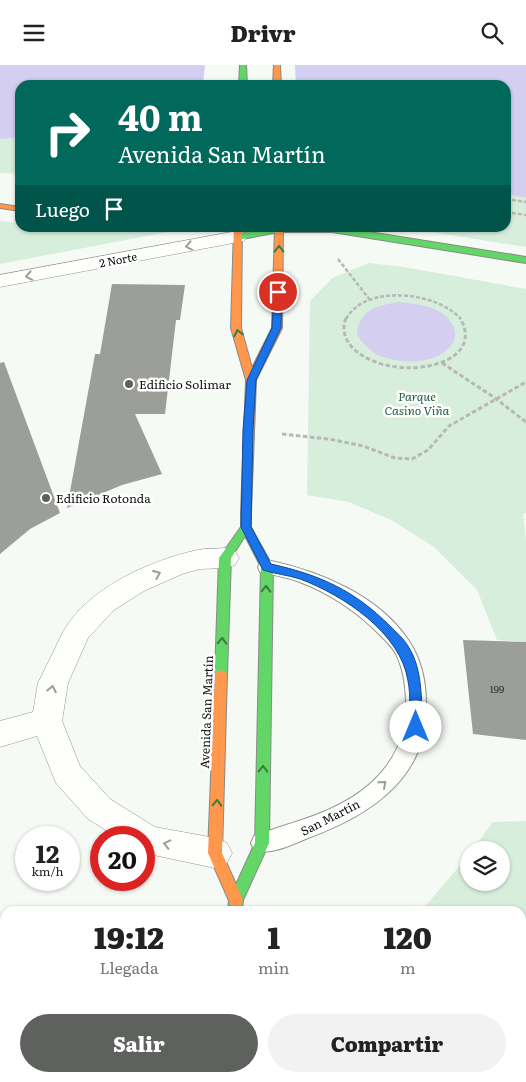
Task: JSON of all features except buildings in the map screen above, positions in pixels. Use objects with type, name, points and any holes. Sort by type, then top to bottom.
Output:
[{"type":"main road","points":[[243,65],[243,80]]},
{"type":"main road","points":[[277,65],[278,80]]},
{"type":"main road","points":[[0,197],[15,197]]},
{"type":"main road","points":[[0,206],[15,208]]},
{"type":"main road","name":"Avenida San Martín","points":[[236,905],[262,843],[267,567],[246,527],[251,380],[236,328],[237,232]]},
{"type":"main road","name":"Avenida San Martín","points":[[251,380],[277,328],[279,232]]},
{"type":"main road","points":[[360,232],[526,260]]},
{"type":"main road","points":[[225,558],[246,527]]},
{"type":"main road","name":"Avenida San Martín","points":[[225,558],[215,853],[236,905]]},
{"type":"street","name":"2 Norte","points":[[0,281],[237,232]]},
{"type":"street","points":[[215,853],[148,840],[99,809],[67,775],[47,721],[53,683],[77,632],[104,603],[134,584],[174,566],[200,559],[225,558]]},
{"type":"street","points":[[0,734],[47,721]]},
{"type":"lane","name":"San Martín","points":[[262,843],[296,834],[334,817],[362,801],[388,780],[407,753],[416,727],[412,672],[403,648],[385,627],[365,609],[329,586],[302,575],[267,567]]},
{"type":"path","points":[[511,200],[526,202]]},
{"type":"path","points":[[511,213],[526,215]]},
{"type":"path","points":[[336,256],[370,300]]},
{"type":"path","points":[[387,296],[424,298],[440,304],[454,312],[463,322],[466,334],[463,345],[455,355],[442,363],[422,368],[400,368],[378,364],[360,355],[348,344],[343,331],[345,319],[355,308],[370,300],[387,296]]},
{"type":"path","points":[[442,363],[526,422]]},
{"type":"path","points":[[248,430],[329,439],[363,446],[395,458],[412,459],[428,450],[449,426],[526,382]]},
{"type":"green space","points":[[15,138],[15,174],[0,173],[0,139]]},
{"type":"green space","points":[[511,195],[526,198],[526,247],[431,232],[511,232]]},
{"type":"green space","points":[[0,221],[15,222],[15,232],[168,232],[0,264]]},
{"type":"green space","name":"Parque Casino Viña","points":[[369,263],[404,267],[526,289],[526,513],[523,514],[526,540],[526,642],[497,640],[477,590],[434,547],[391,520],[349,502],[307,495],[310,301],[332,278]]},
{"type":"green space","points":[[526,821],[526,906],[424,906],[460,866],[460,891],[510,891],[510,841],[479,841],[493,822]]},
{"type":"shaded area","points":[[0,65],[526,65],[526,198],[511,195],[511,80],[15,80],[15,138],[0,139]]},
{"type":"shaded area","points":[[399,302],[430,307],[449,319],[455,331],[454,340],[450,347],[434,358],[414,361],[394,360],[376,354],[368,348],[357,335],[361,319],[376,307]]},
{"type":"pier","points":[[205,65],[295,65],[296,80],[204,80]]},
{"type":"traffic: fast","points":[[243,65],[243,80]]},
{"type":"traffic: fast","points":[[237,237],[263,232]]},
{"type":"traffic: fast","points":[[351,232],[526,260]]},
{"type":"traffic: fast","points":[[235,906],[236,900],[262,843],[267,567],[246,527],[246,513]]},
{"type":"traffic: fast","points":[[221,675],[225,558],[246,527]]},
{"type":"traffic: slow","points":[[277,65],[277,80]]},
{"type":"traffic: slow","points":[[0,206],[15,208]]},
{"type":"traffic: slow","points":[[238,232],[236,328],[251,380],[246,513]]},
{"type":"traffic: slow","points":[[251,380],[277,328],[279,232]]},
{"type":"traffic: slow","points":[[221,675],[215,853],[236,900]]},
{"type":"place","name":"Edificio Solimar","points":[[129,384]]},
{"type":"place","name":"Edificio Rotonda","points":[[46,498]]},
{"type":"route","points":[[278,292],[277,328],[251,380],[246,527],[267,567],[302,575],[329,586],[365,609],[385,627],[403,648],[414,680],[417,710],[416,727]]}]
